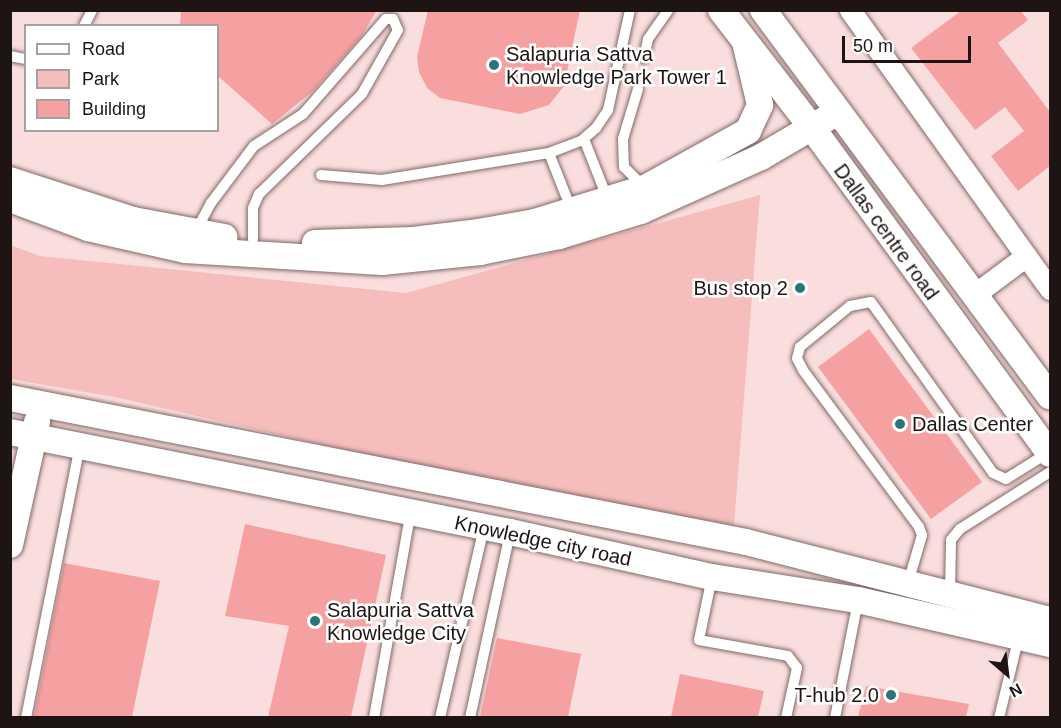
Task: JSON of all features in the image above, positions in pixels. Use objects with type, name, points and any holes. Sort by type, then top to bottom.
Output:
[{"type":"street","name":"Dallas centre road","points":[[721,10],[813,129],[1050,460]]},
{"type":"street","name":"Dallas centre road","points":[[762,10],[1050,396]]},
{"type":"street","points":[[850,10],[1050,289]]},
{"type":"street","points":[[10,180],[85,206],[195,234],[328,243],[412,240],[478,232],[573,212],[645,188],[748,131],[760,105],[745,42]]},
{"type":"street","points":[[10,200],[88,228],[185,250],[382,262],[480,252],[559,236],[676,196],[813,129],[838,112]]},
{"type":"street","points":[[975,294],[1026,256]]},
{"type":"street","name":"Knowledge city road","points":[[10,398],[746,542],[1050,620]]},
{"type":"street","points":[[10,545],[23,435],[40,404]]},
{"type":"street","name":"Knowledge city road","points":[[23,435],[410,514],[510,532],[712,577],[858,600],[1050,644]]},
{"type":"lane","points":[[85,24],[92,10]]},
{"type":"lane","points":[[321,175],[382,180],[420,170],[549,153],[584,139],[608,110],[630,10]]},
{"type":"lane","points":[[644,58],[648,39],[668,10]]},
{"type":"lane","points":[[195,234],[211,203],[254,146],[303,114],[386,19],[393,19],[398,30],[362,94],[259,194],[253,208],[253,239]]},
{"type":"lane","points":[[638,89],[624,139],[624,167],[645,188]]},
{"type":"lane","points":[[584,139],[608,200]]},
{"type":"lane","points":[[549,153],[573,212]]},
{"type":"lane","points":[[908,583],[922,535],[919,527],[803,370],[797,358],[800,347],[850,306],[871,302],[993,473],[1005,479],[1050,460]]},
{"type":"lane","points":[[26,717],[80,446]]},
{"type":"lane","points":[[950,594],[951,540],[960,529],[1050,460]]},
{"type":"lane","points":[[374,717],[410,514]]},
{"type":"lane","points":[[440,717],[484,528]]},
{"type":"lane","points":[[470,717],[510,532]]},
{"type":"lane","points":[[712,577],[699,640],[788,656],[797,668],[786,717]]},
{"type":"lane","points":[[835,717],[858,600]]},
{"type":"lane","points":[[999,717],[1019,636]]},
{"type":"green space","points":[[760,195],[734,525],[528,492],[119,398],[11,379],[10,245],[40,256],[406,293]]},
{"type":"building","points":[[181,10],[377,10],[361,37],[313,91],[272,124],[219,77],[219,24],[180,24]]},
{"type":"building","name":"Salapuria Sattva Knowledge Park Tower 1","points":[[428,10],[580,10],[564,86],[549,105],[520,114],[440,98],[427,88],[419,72],[417,57]]},
{"type":"building","points":[[962,10],[1020,10],[1028,20],[998,43],[1050,112],[1050,166],[1018,191],[991,156],[1024,131],[1005,107],[975,130],[911,48]]},
{"type":"building","name":"Dallas Center","points":[[869,329],[982,482],[931,519],[818,367]]},
{"type":"building","name":"Salapuria Sattva Knowledge City","points":[[245,524],[386,555],[351,717],[268,717],[289,626],[225,616]]},
{"type":"building","points":[[64,563],[160,581],[132,717],[34,717]]},
{"type":"building","points":[[497,638],[581,654],[568,717],[480,717]]},
{"type":"building","points":[[680,674],[764,691],[758,717],[671,717]]},
{"type":"building","name":"T-hub 2.0","points":[[866,686],[969,704],[966,717],[858,717]]},
{"type":"place","name":"Salapuria Sattva Knowledge Park Tower 1","points":[[494,65]]},
{"type":"place","name":"Bus stop 2","points":[[800,288]]},
{"type":"place","name":"Dallas Center","points":[[900,424]]},
{"type":"place","name":"Salapuria Sattva Knowledge City","points":[[315,621]]},
{"type":"place","name":"T-hub 2.0","points":[[891,695]]}]
